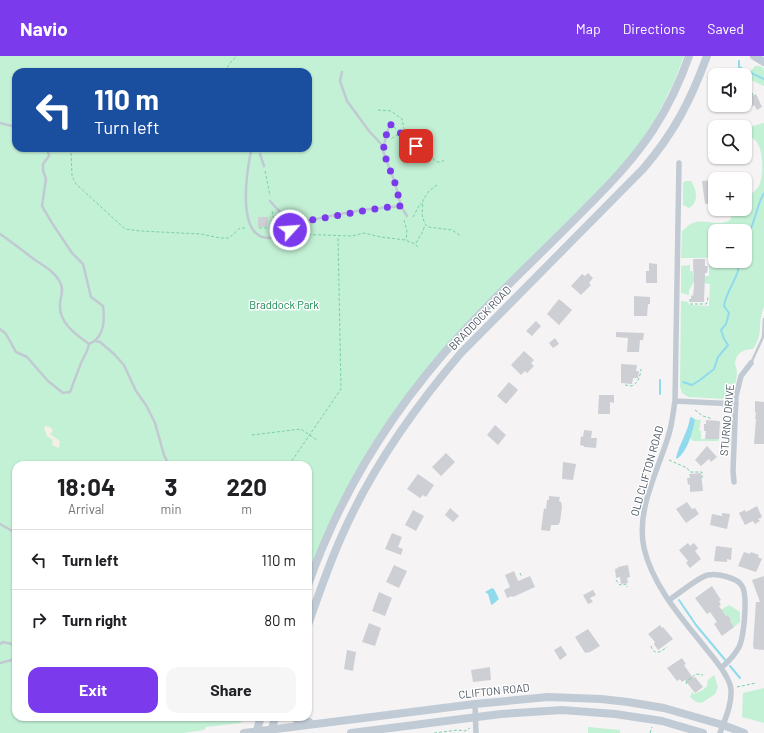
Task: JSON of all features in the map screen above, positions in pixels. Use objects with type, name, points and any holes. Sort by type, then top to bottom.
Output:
[{"type":"main road","name":"BRADDOCK ROAD","points":[[312,575],[328,534],[345,499],[373,450],[409,397],[463,332],[578,217],[627,165],[663,115],[678,85],[689,56]]},
{"type":"main road","name":"BRADDOCK ROAD","points":[[312,614],[344,530],[372,477],[405,424],[433,386],[461,353],[644,169],[666,141],[682,115],[700,76],[707,56]]},
{"type":"main road","points":[[754,56],[764,62]]},
{"type":"main road","name":"CLIFTON ROAD","points":[[244,733],[272,731],[322,723],[475,704],[548,697],[601,699],[664,708],[723,725],[744,733]]},
{"type":"main road","points":[[351,733],[501,714],[562,710],[615,714],[662,721],[703,733]]},
{"type":"main road","points":[[256,732],[260,721]]},
{"type":"main road","points":[[272,731],[274,721]]},
{"type":"main road","points":[[303,721],[322,723]]},
{"type":"street","name":"OLD CLIFTON ROAD","points":[[679,163],[675,401],[669,436],[650,487],[642,523],[645,551],[661,588],[722,668],[731,688],[730,706],[720,733]]},
{"type":"street","name":"STURNO DRIVE","points":[[734,482],[733,471],[738,387],[741,376],[751,363]]},
{"type":"street","points":[[675,401],[736,404]]},
{"type":"street","points":[[669,600],[709,574],[736,580],[742,586],[744,594],[744,632],[740,646],[722,668]]},
{"type":"street","points":[[475,704],[476,733]]},
{"type":"lane","points":[[342,72],[340,81],[347,101],[369,131],[384,147]]},
{"type":"lane","points":[[0,123],[12,126]]},
{"type":"lane","points":[[390,124],[383,151],[395,183],[401,206],[408,216]]},
{"type":"lane","points":[[48,152],[49,156],[43,164],[46,179],[42,206],[72,253],[83,264],[91,297],[103,306],[105,318],[102,331],[95,342]]},
{"type":"lane","points":[[251,152],[245,196],[248,216],[254,231],[264,238],[273,238],[304,222],[372,209],[401,206]]},
{"type":"lane","points":[[260,154],[264,166]]},
{"type":"lane","points":[[270,201],[280,212],[304,222]]},
{"type":"lane","points":[[0,234],[53,272],[63,288],[60,306],[61,314],[65,323],[89,344]]},
{"type":"lane","points":[[751,363],[763,337],[764,319]]},
{"type":"lane","points":[[0,329],[6,334],[16,352],[27,357],[48,382],[63,393],[70,392],[80,363],[89,344]]},
{"type":"lane","points":[[89,344],[100,342],[124,365],[136,391],[146,405],[155,423],[167,461]]},
{"type":"lane","points":[[0,524],[12,531]]},
{"type":"lane","points":[[0,644],[2,642],[12,643]]},
{"type":"lane","points":[[0,663],[12,660]]},
{"type":"path","points":[[228,68],[236,56]]},
{"type":"path","points":[[378,110],[391,110],[402,119],[404,130],[399,135],[393,136],[388,143]]},
{"type":"path","points":[[390,124],[437,162],[444,160]]},
{"type":"path","points":[[71,152],[72,176],[76,184],[125,229],[201,234],[220,238],[229,238],[240,228],[276,228]]},
{"type":"path","points":[[411,218],[420,204],[422,204],[429,191],[437,185]]},
{"type":"path","points":[[415,244],[423,231],[425,224],[422,215],[422,204]]},
{"type":"path","points":[[404,219],[408,231],[406,240]]},
{"type":"path","points":[[425,224],[428,227],[452,230],[461,236]]},
{"type":"path","points":[[292,461],[341,389],[338,236]]},
{"type":"path","points":[[690,299],[690,304],[706,304],[708,303],[708,297]]},
{"type":"path","points":[[625,385],[632,386],[637,383],[640,377],[641,369]]},
{"type":"path","points":[[695,410],[711,420]]},
{"type":"path","points":[[252,436],[300,429],[317,440]]},
{"type":"path","points":[[669,460],[687,468],[690,472],[702,472],[702,478]]},
{"type":"path","points":[[520,572],[522,577]]},
{"type":"path","points":[[616,580],[620,585],[626,584],[627,587]]},
{"type":"path","points":[[651,646],[654,651],[657,652],[661,652],[667,647]]},
{"type":"path","points":[[686,684],[687,681],[696,674],[703,675]]},
{"type":"path","points":[[731,688],[756,682]]},
{"type":"path","points":[[434,733],[458,730],[465,731],[466,728],[476,726]]},
{"type":"path","points":[[650,733],[652,726],[657,728]]},
{"type":"green space","name":"Braddock Park","points":[[0,56],[684,56],[674,82],[659,112],[627,165],[437,362],[373,450],[345,499],[312,576],[312,461],[12,461],[12,721],[242,721],[240,723],[206,727],[204,730],[183,733],[0,733]]},
{"type":"green space","points":[[755,66],[764,68],[764,86],[752,80],[752,69]]},
{"type":"green space","points":[[764,123],[764,307],[758,338],[753,349],[744,351],[737,357],[735,363],[737,373],[736,381],[734,389],[730,395],[723,399],[688,397],[682,393],[680,386],[681,301],[688,302],[689,305],[709,306],[710,284],[694,282],[689,290],[689,295],[681,293],[681,266],[690,265],[690,271],[693,271],[693,276],[709,276],[709,268],[752,268],[752,224],[708,224],[708,258],[681,258],[682,231],[690,224],[698,222],[723,223],[731,219],[731,216],[752,216],[752,193],[759,186],[762,175],[760,148],[752,138],[752,126]]},
{"type":"green space","points":[[685,181],[691,181],[696,192],[696,199],[689,208],[683,205],[683,183]]},
{"type":"green space","points":[[693,419],[701,420],[699,430],[701,431],[701,439],[719,439],[718,441],[693,441],[689,434]]},
{"type":"green space","points":[[729,605],[740,612],[740,622],[734,627],[728,615],[726,616],[721,610]]},
{"type":"green space","points":[[714,675],[718,687],[715,694],[702,703],[696,702],[690,697],[692,692],[694,694],[703,690],[707,686],[708,680]]},
{"type":"green space","points":[[764,688],[764,723],[742,717],[743,693]]},
{"type":"green space","points":[[588,727],[620,730],[620,733],[588,733]]},
{"type":"sand","points":[[45,426],[50,427],[53,430],[50,434],[60,441],[59,448],[52,445],[53,440],[47,436],[44,428]]},
{"type":"water","points":[[692,417],[695,420],[689,441],[681,456],[677,459],[679,448],[690,418]]},
{"type":"water","points":[[492,588],[499,599],[492,605],[488,594],[485,592]]},
{"type":"building","points":[[756,94],[762,107],[757,110],[754,105],[752,106],[752,96]]},
{"type":"building","points":[[702,181],[708,181],[708,204],[705,204]]},
{"type":"building","points":[[258,217],[268,217],[267,227],[258,227]]},
{"type":"building","points":[[693,259],[705,259],[705,266],[708,266],[707,273],[705,273],[704,302],[691,302],[691,295],[693,296]]},
{"type":"building","points":[[649,263],[657,264],[657,283],[646,283],[646,271],[649,271]]},
{"type":"building","points":[[588,273],[593,278],[589,283],[591,285],[581,295],[571,286],[582,274],[585,276]]},
{"type":"building","points":[[634,296],[650,297],[647,316],[634,316]]},
{"type":"building","points":[[559,299],[572,310],[559,325],[547,314]]},
{"type":"building","points":[[536,321],[541,326],[532,336],[526,331]]},
{"type":"building","points":[[616,332],[644,333],[643,340],[640,340],[639,352],[627,352],[628,338],[616,337]]},
{"type":"building","points":[[555,338],[559,344],[553,348],[549,343]]},
{"type":"building","points":[[524,351],[534,360],[531,363],[534,366],[527,373],[525,371],[521,375],[511,365]]},
{"type":"building","points":[[621,364],[637,365],[636,371],[639,371],[638,378],[633,378],[632,384],[621,383]]},
{"type":"building","points":[[509,382],[518,390],[506,404],[497,396]]},
{"type":"building","points":[[599,395],[614,395],[614,403],[610,402],[610,414],[598,414]]},
{"type":"building","points":[[755,401],[764,402],[764,444],[754,444],[756,419]]},
{"type":"building","points":[[706,420],[720,422],[719,439],[705,439],[706,431],[704,431],[704,424],[706,424]]},
{"type":"building","points":[[495,425],[506,435],[498,445],[487,435]]},
{"type":"building","points":[[584,430],[592,431],[591,438],[597,438],[596,448],[584,447],[580,445],[581,436],[583,437]]},
{"type":"building","points":[[707,446],[717,457],[711,462],[709,459],[701,466],[695,460]]},
{"type":"building","points":[[446,453],[455,462],[441,476],[432,467]]},
{"type":"building","points":[[563,462],[576,464],[573,480],[562,479]]},
{"type":"building","points":[[701,473],[703,491],[690,492],[690,484],[688,485],[687,478],[690,478],[689,474]]},
{"type":"building","points":[[418,474],[434,485],[426,497],[423,495],[420,498],[407,489]]},
{"type":"building","points":[[549,496],[560,497],[559,501],[561,502],[562,506],[560,522],[558,525],[551,525],[550,531],[541,530],[544,508],[546,509]]},
{"type":"building","points":[[687,502],[692,509],[695,508],[699,514],[686,523],[676,509]]},
{"type":"building","points":[[757,506],[762,517],[758,519],[760,521],[755,524],[753,521],[745,525],[739,513],[745,510],[746,512]]},
{"type":"building","points":[[450,508],[459,516],[453,522],[445,515]]},
{"type":"building","points":[[413,510],[424,516],[416,531],[405,525]]},
{"type":"building","points":[[722,513],[730,514],[727,529],[710,525],[712,514],[722,516]]},
{"type":"building","points":[[392,533],[402,537],[398,547],[403,549],[401,555],[385,549]]},
{"type":"building","points":[[688,543],[690,546],[694,543],[698,548],[695,551],[701,559],[690,568],[686,563],[688,561],[679,550]]},
{"type":"building","points":[[716,546],[732,548],[731,560],[727,559],[727,562],[714,561]]},
{"type":"building","points":[[744,552],[750,554],[751,552],[759,555],[758,557],[762,559],[756,572],[738,566]]},
{"type":"building","points":[[394,565],[407,571],[399,588],[386,582]]},
{"type":"building","points":[[628,565],[630,577],[627,578],[628,583],[621,584],[620,577],[616,578],[615,569]]},
{"type":"building","points":[[514,571],[518,581],[530,576],[535,587],[513,597],[507,598],[504,590],[510,587],[505,575]]},
{"type":"building","points":[[764,576],[764,650],[754,649],[753,646],[756,602],[760,602],[752,580]]},
{"type":"building","points":[[712,586],[721,600],[719,601],[721,605],[719,606],[726,616],[728,615],[734,627],[722,636],[714,624],[717,622],[710,612],[707,614],[695,598]]},
{"type":"building","points":[[593,590],[596,595],[590,598],[593,602],[588,604],[583,595]]},
{"type":"building","points":[[379,592],[392,598],[385,616],[372,611]]},
{"type":"building","points":[[369,623],[381,628],[375,646],[362,642]]},
{"type":"building","points":[[660,625],[673,639],[658,650],[654,644],[655,642],[648,634]]},
{"type":"building","points":[[588,629],[600,646],[590,652],[585,653],[575,637]]},
{"type":"building","points":[[561,646],[567,655],[560,660],[554,650]]},
{"type":"building","points":[[347,650],[356,652],[353,671],[344,669]]},
{"type":"building","points":[[682,658],[686,664],[684,665],[693,678],[695,677],[703,687],[695,693],[685,680],[682,682],[680,679],[677,681],[667,668]]},
{"type":"building","points":[[490,667],[491,680],[473,682],[471,670]]},
{"type":"waterway","points":[[739,61],[739,67],[764,79]]},
{"type":"waterway","points":[[752,226],[764,193]]},
{"type":"waterway","points":[[683,382],[692,385],[714,369],[718,357],[728,345],[721,330],[726,324],[729,313],[724,306],[726,297],[738,268]]},
{"type":"waterway","points":[[660,380],[660,394]]},
{"type":"waterway","points":[[679,600],[696,625],[726,661]]},
{"type":"waterway","points":[[730,666],[740,678]]},
{"type":"route","points":[[290,230],[304,222],[312,220],[380,208],[401,206],[395,183],[383,151],[390,124],[416,146]]}]
